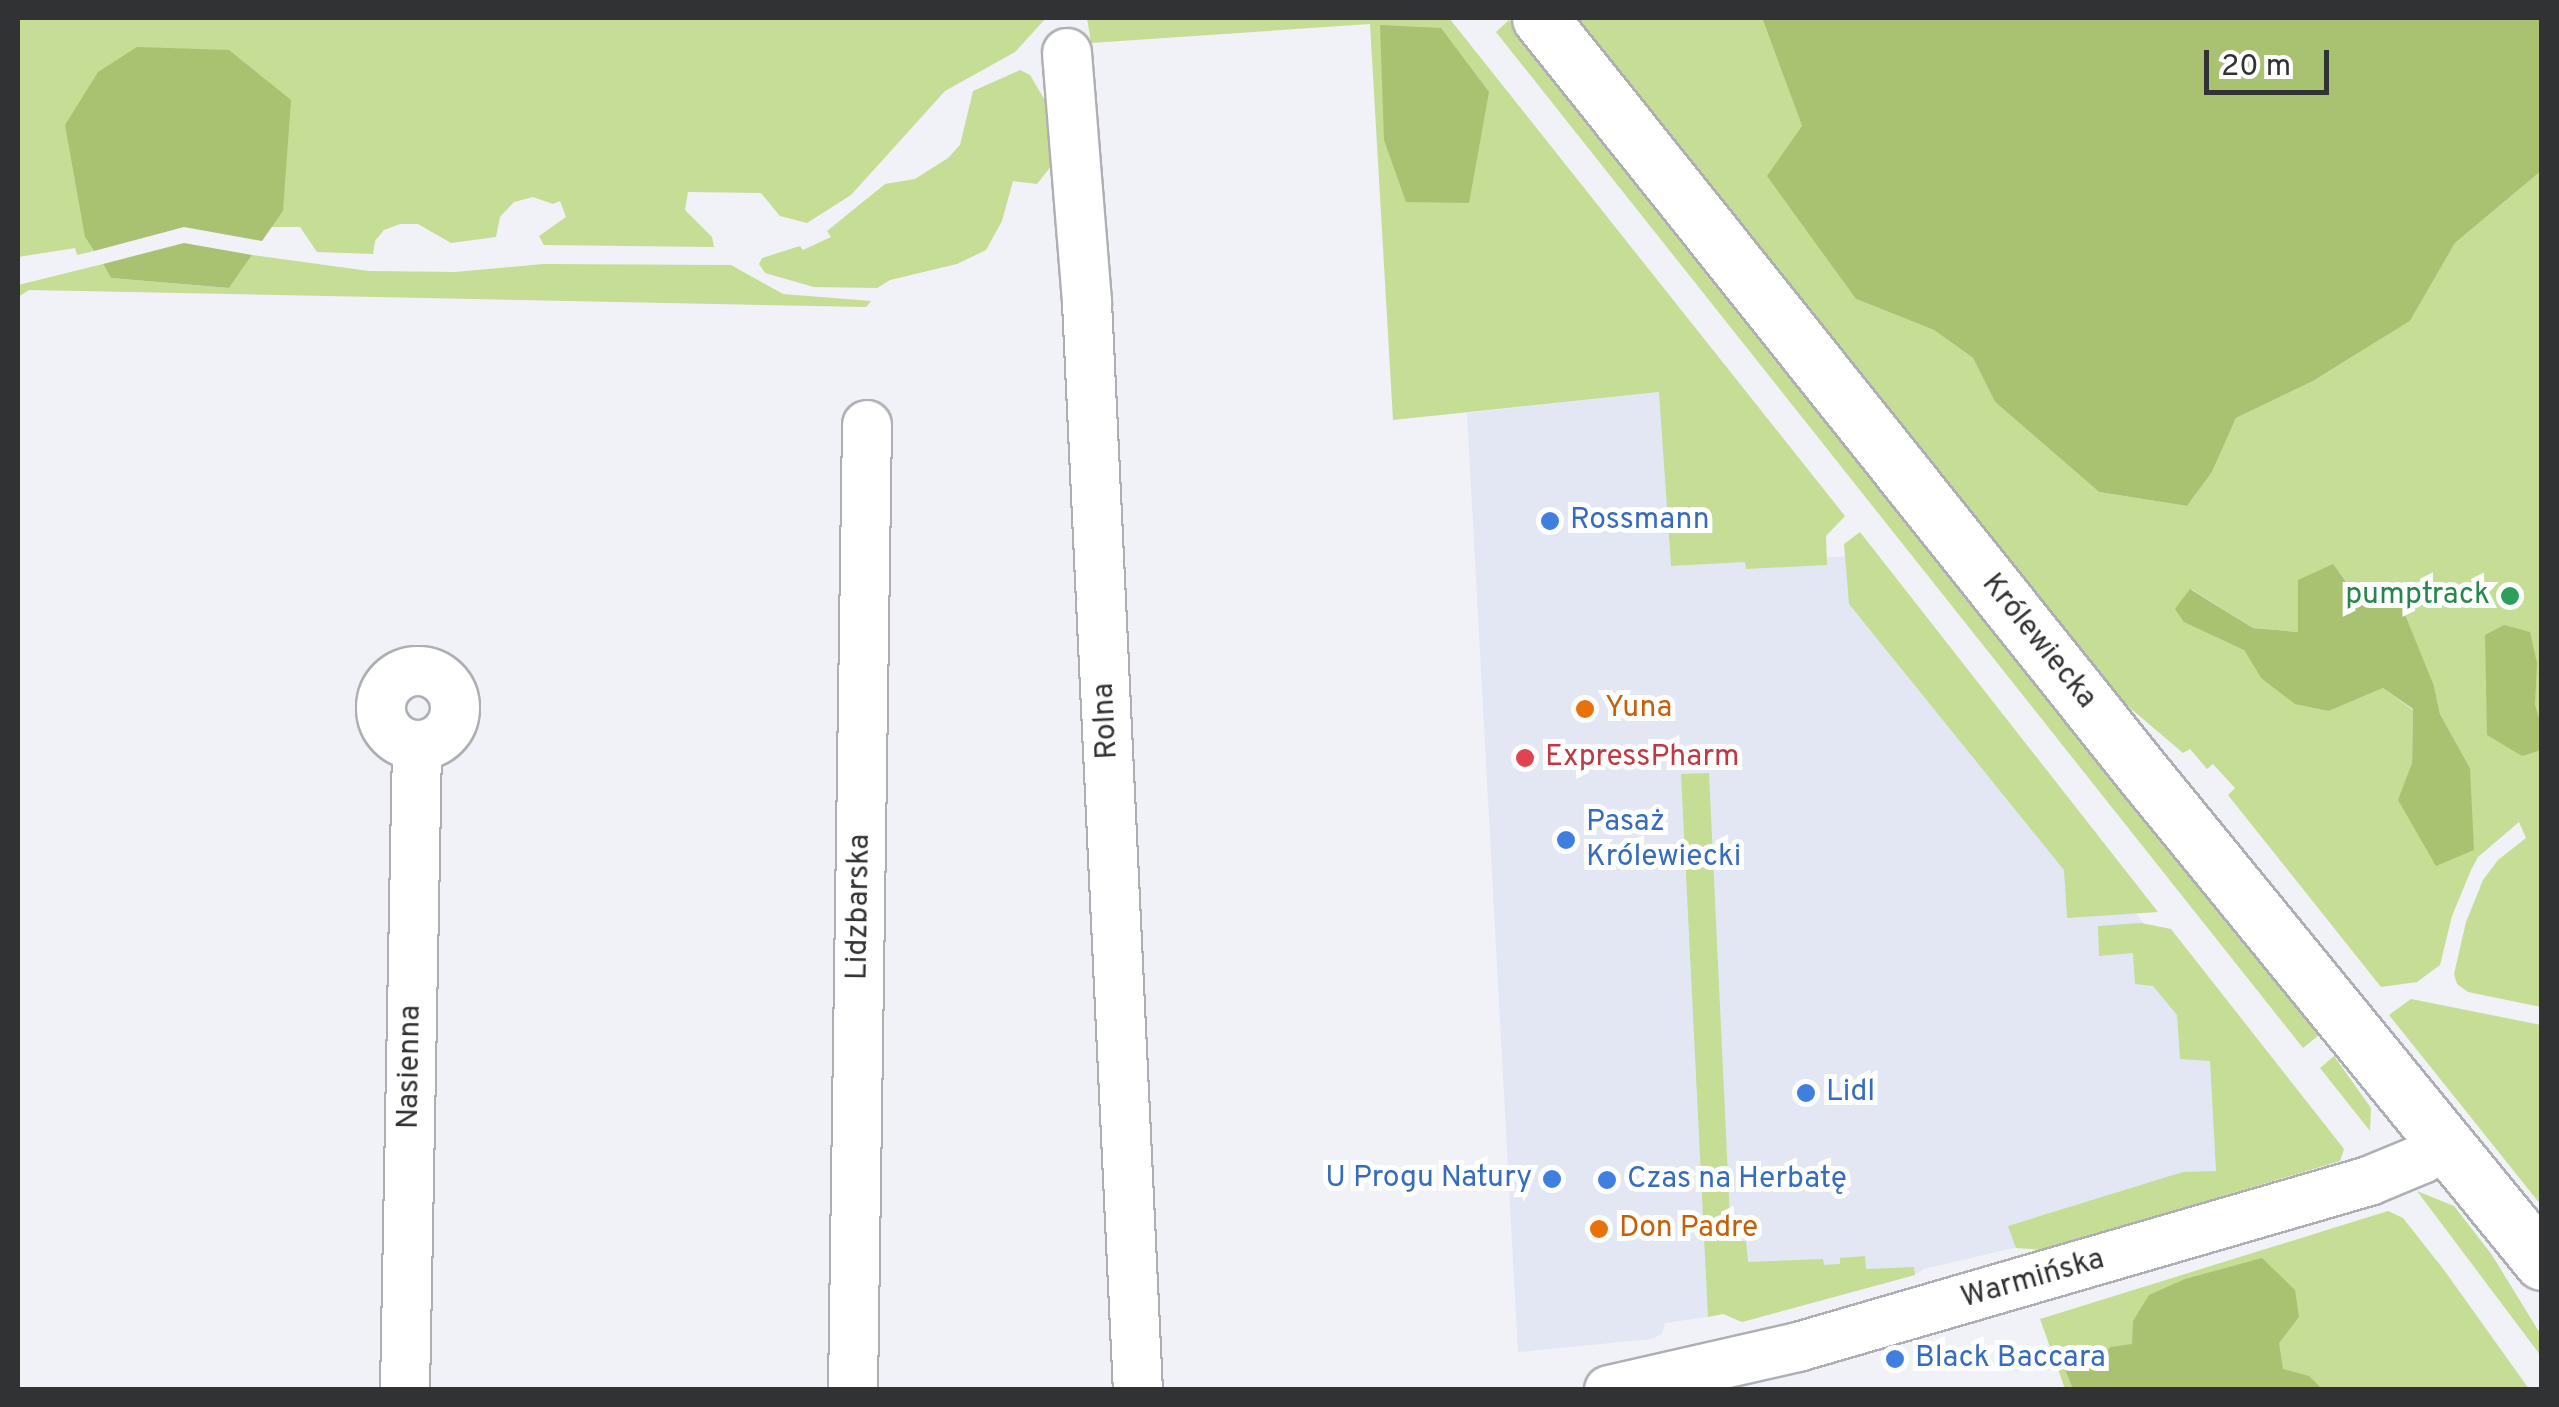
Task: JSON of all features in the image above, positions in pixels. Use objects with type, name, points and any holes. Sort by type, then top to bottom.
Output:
[{"type":"street","name":"Królewiecka","points":[[1540,18],[2146,777],[2542,1262]]},
{"type":"street","name":"Rolna","points":[[1067,53],[1087,302],[1138,1390]]},
{"type":"street","name":"Lidzbarska","points":[[852,1390],[867,425]]},
{"type":"street","name":"Nasienna","points":[[405,1390],[417,745]]},
{"type":"street","name":"Warmińska","points":[[1609,1390],[1798,1347],[2369,1181],[2422,1158],[2447,1142]]},
{"type":"shaded area","points":[[1660,392],[1671,566],[1852,556],[2328,1155],[2035,1243],[1924,1269],[1915,1275],[1709,1287],[1708,1317],[1665,1323],[1662,1334],[1652,1339],[1518,1352],[1467,413]]},
{"type":"green space","points":[[18,18],[1046,18],[1015,52],[945,91],[851,195],[807,223],[780,216],[761,193],[688,192],[685,210],[712,237],[714,247],[544,245],[539,236],[566,217],[560,201],[553,204],[533,197],[514,202],[500,217],[496,237],[451,243],[418,224],[400,224],[384,230],[375,241],[373,254],[317,252],[300,227],[271,227],[283,211],[85,237],[94,251],[77,255],[75,248],[18,257]]},
{"type":"green space","points":[[1087,18],[1449,18],[1845,516],[1826,536],[1827,565],[1746,569],[1745,562],[1671,566],[1659,392],[1393,420],[1370,24],[1091,43]]},
{"type":"green space","points":[[1574,18],[1762,18],[1802,126],[1856,299],[1934,330],[1973,358],[1995,402],[2099,492],[2187,506],[2212,472],[2236,418],[2313,381],[2410,321],[2455,243],[2541,171],[2541,1007],[2468,992],[2457,984],[2454,974],[2466,922],[2483,880],[2498,860],[2526,838],[2519,822],[2478,857],[2452,916],[2440,965],[2417,982],[2381,987],[2228,795],[2235,788],[2213,764],[2207,769],[2190,749],[2183,753],[2116,696]],"holes":[[[2333,565],[2434,686],[2440,714],[2470,768],[2399,801],[2412,763],[2413,710],[2383,688],[2329,711],[2261,678],[2244,650],[2191,589],[2253,628],[2298,632],[2298,581]]]},
{"type":"green space","points":[[1762,18],[2541,18],[2541,171],[2455,243],[2410,321],[2313,381],[2236,418],[2212,472],[2187,506],[2099,492],[1995,402],[1973,358],[1934,330],[1856,299],[1767,176],[1802,126]]},
{"type":"green space","points":[[1509,20],[2319,1035],[2303,1048],[1496,32]]},
{"type":"green space","points":[[1380,25],[1441,28],[1489,92],[1469,203],[1406,202],[1384,140]]},
{"type":"green space","points":[[137,47],[229,50],[291,100],[283,211],[262,241],[184,227],[94,251],[85,237],[65,125],[98,72]]},
{"type":"green space","points":[[1020,70],[1030,75],[1050,109],[1052,165],[1037,184],[1013,181],[1002,221],[986,250],[957,264],[890,280],[877,288],[814,287],[765,273],[759,264],[762,258],[800,246],[803,250],[831,237],[827,231],[885,184],[915,179],[948,158],[960,145],[973,91]]},
{"type":"green space","points":[[184,243],[252,255],[229,288],[111,278],[103,264]]},
{"type":"green space","points":[[252,255],[369,271],[455,272],[543,264],[731,265],[783,294],[871,301],[866,307],[29,290],[18,297],[18,285],[103,264],[111,278],[229,288]]},
{"type":"green space","points":[[1860,532],[2158,912],[2067,918],[2064,870],[1849,604],[1844,544]]},
{"type":"green space","points":[[2333,564],[2360,600],[2399,600],[2434,686],[2440,714],[2470,768],[2474,850],[2436,866],[2398,800],[2412,763],[2413,709],[2383,688],[2329,711],[2295,704],[2261,678],[2244,650],[2184,622],[2175,609],[2190,589],[2253,628],[2298,632],[2298,580]]},
{"type":"green space","points":[[2504,625],[2530,632],[2537,663],[2535,705],[2541,725],[2541,750],[2522,756],[2487,735],[2485,635]]},
{"type":"green space","points":[[1709,773],[1731,1241],[1746,1241],[1748,1262],[1823,1259],[1824,1265],[1840,1264],[1840,1258],[1865,1256],[1866,1269],[1914,1267],[1915,1275],[1742,1322],[1723,1314],[1708,1317],[1681,774]]},
{"type":"green space","points":[[2141,923],[2171,929],[2344,1149],[2340,1161],[2043,1250],[2016,1248],[2008,1226],[2183,1172],[2216,1171],[2210,1061],[2180,1059],[2177,1015],[2153,986],[2135,984],[2133,953],[2099,956],[2098,926]]},
{"type":"green space","points":[[2411,999],[2541,1025],[2541,1205],[2389,1015]]},
{"type":"green space","points":[[2334,1056],[2371,1108],[2370,1131],[2320,1068]]},
{"type":"green space","points":[[2417,1191],[2454,1206],[2492,1255],[2541,1335],[2541,1356]]},
{"type":"green space","points":[[2388,1211],[2403,1218],[2529,1389],[2065,1389],[2040,1319]]},
{"type":"green space","points":[[2262,1258],[2295,1290],[2299,1317],[2279,1343],[2283,1369],[2309,1376],[2322,1389],[2073,1389],[2065,1369],[2084,1369],[2111,1347],[2132,1344],[2133,1321],[2149,1295],[2185,1279]]},
{"type":"place","name":"Rossmann","points":[[1550,521]]},
{"type":"place","name":"pumptrack","points":[[2510,596]]},
{"type":"place","name":"Yuna","points":[[1585,709]]},
{"type":"place","name":"ExpressPharm","points":[[1525,758]]},
{"type":"place","name":"Pasaż Królewiecki","points":[[1566,840]]},
{"type":"place","name":"Lidl","points":[[1806,1093]]},
{"type":"place","name":"U Progu Natury","points":[[1552,1179]]},
{"type":"place","name":"Czas na Herbatę","points":[[1607,1180]]},
{"type":"place","name":"Don Padre","points":[[1599,1229]]},
{"type":"place","name":"Black Baccara","points":[[1895,1359]]}]
